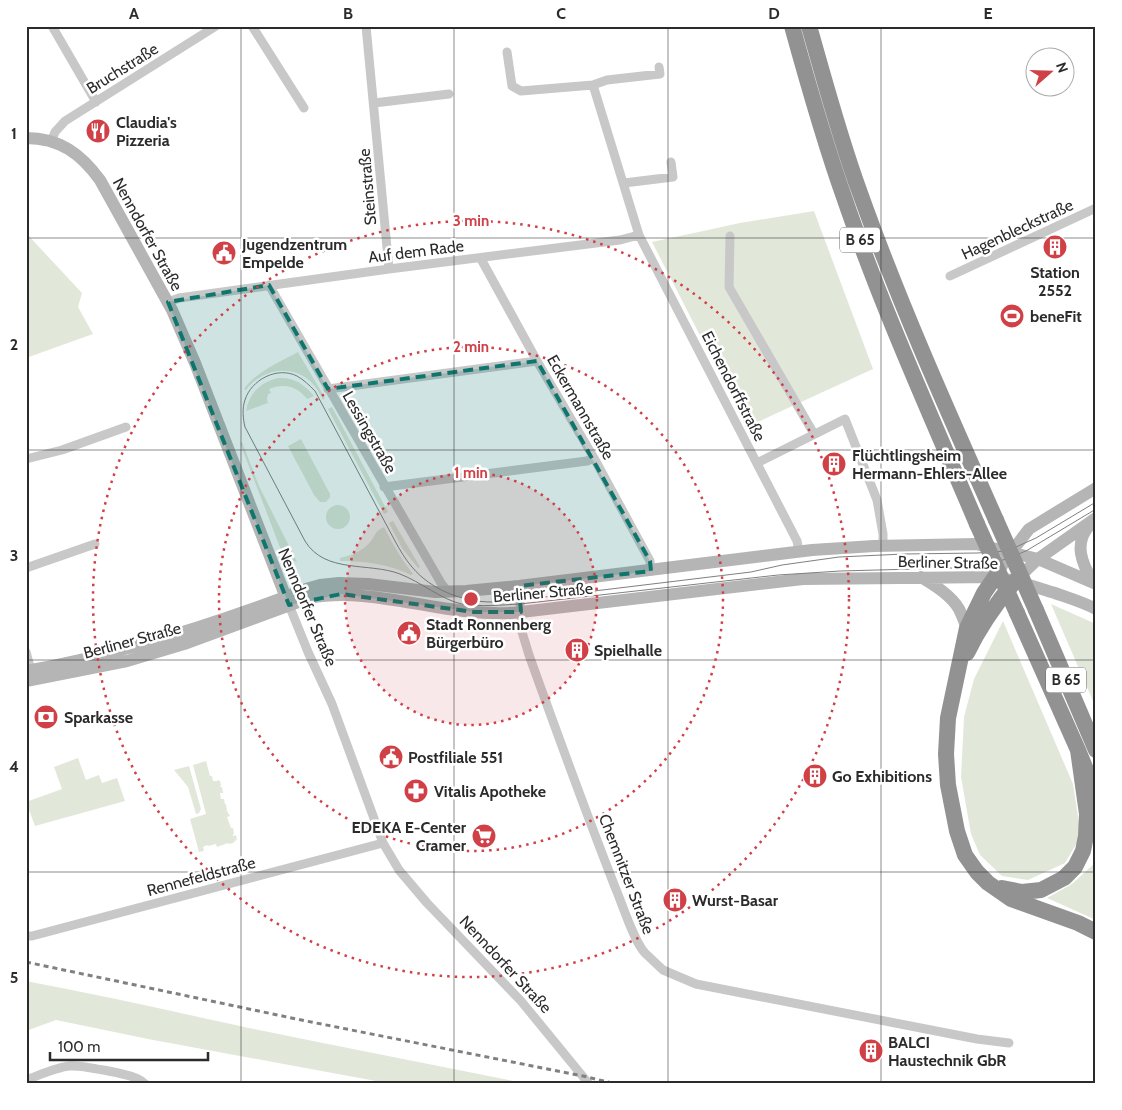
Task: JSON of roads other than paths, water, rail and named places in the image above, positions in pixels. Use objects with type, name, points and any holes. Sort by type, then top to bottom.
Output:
[{"type":"highway","name":"B 65","points":[[792,26],[814,105],[844,198],[871,270],[977,524],[1096,794]]},
{"type":"highway","name":"B 65","points":[[809,26],[830,100],[860,192],[887,265],[940,395],[1096,750]]},
{"type":"highway","points":[[995,577],[984,593],[966,628],[948,718],[946,754],[948,785],[957,832],[965,855],[977,872],[988,883],[1011,899],[1078,923],[1096,932]]},
{"type":"highway","points":[[957,671],[995,606],[1016,580]]},
{"type":"highway","points":[[988,883],[1022,892],[1041,890],[1064,878],[1074,866],[1082,851],[1086,836],[1087,814],[1078,750]]},
{"type":"street","points":[[52,26],[96,102]]},
{"type":"street","name":"Bruchstraße","points":[[51,142],[55,132],[65,121],[216,26]]},
{"type":"street","points":[[252,26],[304,108]]},
{"type":"street","name":"Steinstraße","points":[[366,26],[389,269]]},
{"type":"street","points":[[507,52],[512,86],[521,91],[593,84],[607,80],[660,74],[659,67]]},
{"type":"street","name":"Eichendorffstraße","points":[[593,84],[638,235],[798,541],[806,551]]},
{"type":"street","points":[[374,103],[450,94]]},
{"type":"street","name":"Nenndorfer Straße","points":[[26,138],[38,138],[68,148],[91,167],[168,302],[198,372],[287,601],[332,704],[383,843],[399,870],[427,903],[521,1001],[589,1084]]},
{"type":"street","points":[[624,183],[673,177],[671,162]]},
{"type":"street","name":"Hagenbleckstraße","points":[[950,276],[1096,208]]},
{"type":"street","name":"Auf dem Rade","points":[[168,302],[179,298],[389,269],[620,240],[638,235]]},
{"type":"street","points":[[730,236],[729,287],[814,434]]},
{"type":"street","name":"Eckermannstraße","points":[[481,258],[537,361],[594,458],[650,561],[652,570]]},
{"type":"street","name":"Lessingstraße","points":[[269,286],[440,583],[448,592]]},
{"type":"street","points":[[328,389],[537,361]]},
{"type":"street","points":[[757,463],[845,419],[877,500],[883,546]]},
{"type":"street","points":[[26,459],[62,450],[126,427]]},
{"type":"street","points":[[384,487],[587,461],[594,458]]},
{"type":"street","points":[[995,577],[1028,529],[1096,488]]},
{"type":"street","points":[[1016,580],[1038,559],[1096,518]]},
{"type":"street","points":[[1094,583],[1085,568],[1080,552],[1081,538],[1096,518]]},
{"type":"street","points":[[26,568],[95,544]]},
{"type":"street","name":"Berliner Straße","points":[[29,676],[127,661],[184,644],[287,601],[320,585],[339,583],[448,592],[519,586],[806,551],[883,546],[976,544],[1038,559],[1094,583]]},
{"type":"street","points":[[982,545],[1003,595]]},
{"type":"street","points":[[921,577],[940,590],[958,607],[966,628]]},
{"type":"street","name":"Berliner Straße","points":[[287,601],[329,594],[366,595],[495,614],[803,579],[995,577],[1016,580],[1071,598],[1096,609]]},
{"type":"street","name":"Chemnitzer Straße","points":[[519,586],[522,632],[528,655],[546,704],[634,936],[642,950],[663,970],[696,984],[977,1039],[1009,1043]]},
{"type":"street","points":[[26,652],[29,676]]},
{"type":"street","name":"Rennefeldstraße","points":[[26,936],[207,891],[383,843]]},
{"type":"street","points":[[33,1080],[69,1066],[78,1066],[129,1076],[145,1084]]},
{"type":"tram line","points":[[1096,502],[1036,538],[1007,551],[839,557],[782,565],[751,572],[520,600],[495,602],[470,600],[438,588],[428,582],[409,564],[315,391],[304,381],[289,373],[273,374],[253,386],[243,406],[245,427],[305,541],[314,551],[336,563],[388,570],[400,574],[447,599],[469,605],[520,604],[778,575],[973,567],[990,564],[1026,551],[1096,509]]},
{"type":"railway","points":[[26,962],[616,1084]]},
{"type":"place","name":"Claudia's Pizzeria","points":[[98,131]]},
{"type":"place","name":"Station 2552","points":[[1055,247]]},
{"type":"place","name":"Jugendzentrum Empelde","points":[[224,253]]},
{"type":"place","name":"beneFit","points":[[1012,316]]},
{"type":"place","name":"Flüchtlingsheim Hermann-Ehlers-Allee","points":[[834,464]]},
{"type":"place","name":"Stadt Ronnenberg Bürgerbüro","points":[[409,633]]},
{"type":"place","name":"Spielhalle","points":[[577,650]]},
{"type":"place","name":"Sparkasse","points":[[46,717]]},
{"type":"place","name":"Postfiliale 551","points":[[391,757]]},
{"type":"place","name":"Go Exhibitions","points":[[815,776]]},
{"type":"place","name":"Vitalis Apotheke","points":[[416,791]]},
{"type":"place","name":"EDEKA E-Center Cramer","points":[[484,836]]},
{"type":"place","name":"Wurst-Basar","points":[[675,900]]},
{"type":"place","name":"BALCI Haustechnik GbR","points":[[871,1051]]}]
